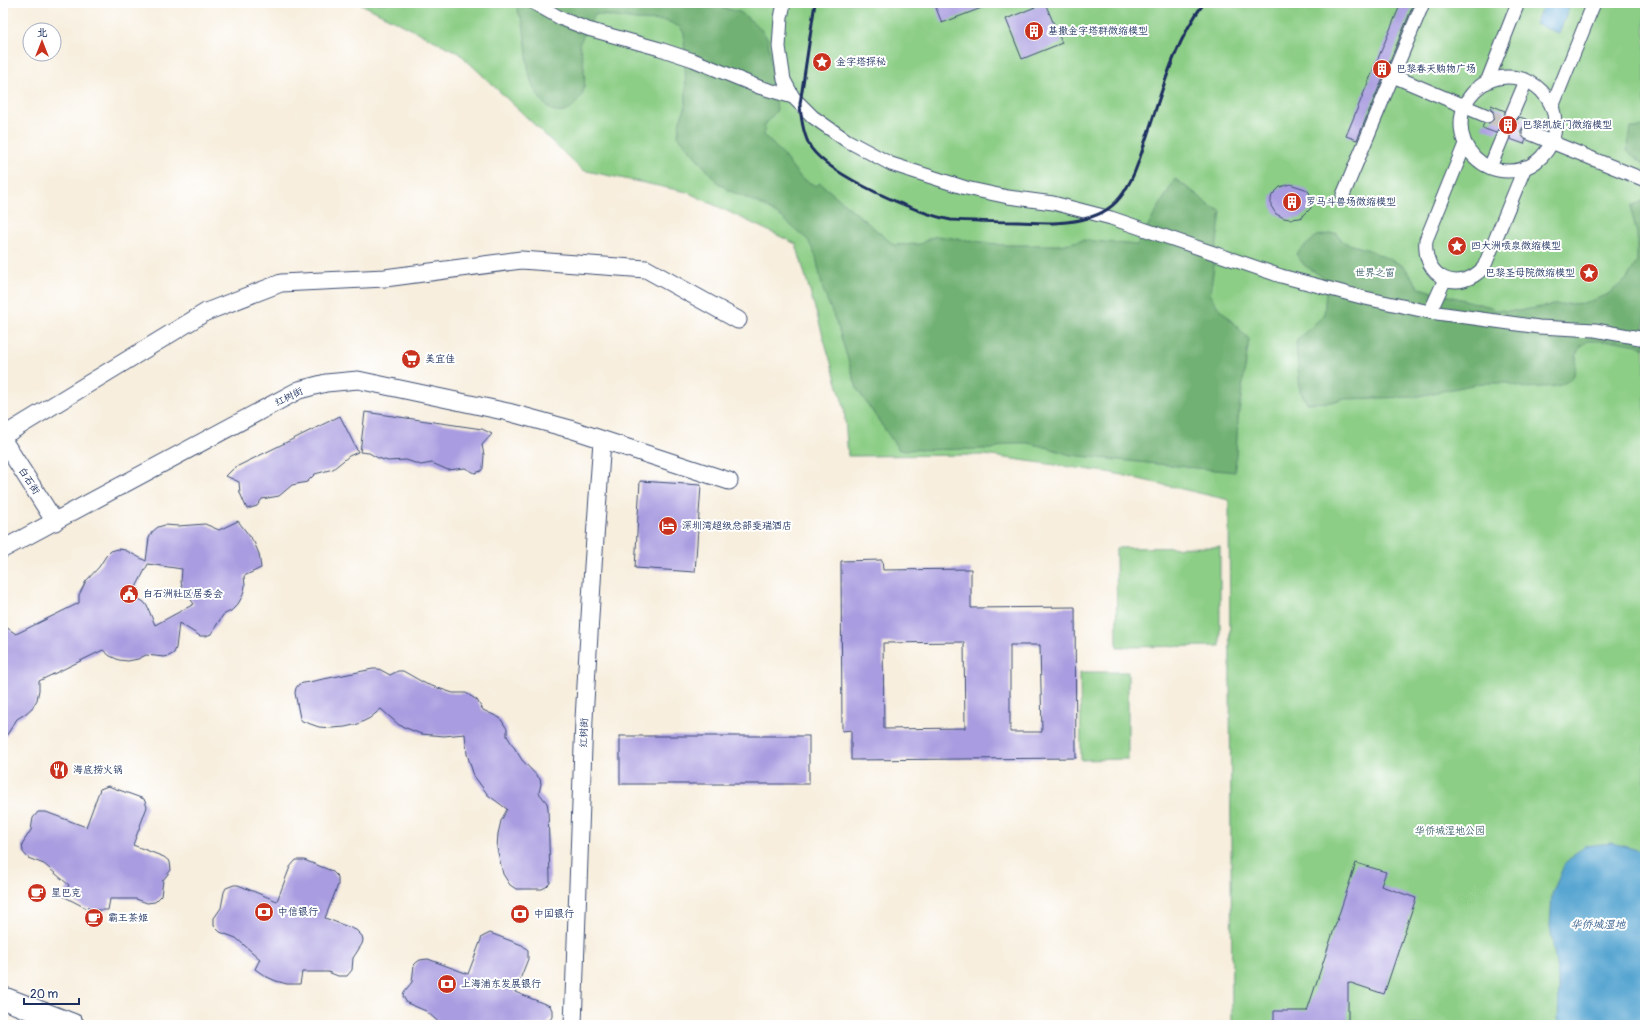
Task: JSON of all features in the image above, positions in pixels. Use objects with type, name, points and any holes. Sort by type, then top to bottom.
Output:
[{"type":"main road","points":[[3,998],[72,1025]]},
{"type":"street","points":[[534,3],[562,18],[588,29],[660,49],[693,60],[759,87],[793,97]]},
{"type":"street","points":[[784,3],[781,18],[779,47],[784,80],[793,97],[813,117],[846,140],[891,164],[966,188],[1008,197],[1053,203],[1111,218],[1281,276],[1338,292],[1430,312],[1539,327],[1595,330],[1645,339]]},
{"type":"street","points":[[1343,195],[1423,3]]},
{"type":"street","points":[[1487,82],[1518,3]]},
{"type":"street","points":[[1552,107],[1594,3]]},
{"type":"street","points":[[1393,76],[1487,116]]},
{"type":"street","points":[[1512,77],[1526,81],[1536,86],[1545,95],[1552,107],[1554,131],[1551,141],[1544,153],[1525,167],[1514,170],[1502,170],[1490,167],[1480,162],[1465,144],[1461,119],[1464,106],[1473,92],[1487,82],[1499,78],[1512,77]]},
{"type":"street","points":[[1512,114],[1526,81]]},
{"type":"street","points":[[1529,132],[1645,180]]},
{"type":"street","points":[[1490,167],[1503,136]]},
{"type":"street","points":[[1465,144],[1426,240],[1426,259],[1437,274],[1445,279],[1461,281],[1470,279],[1477,275],[1484,267],[1525,167]]},
{"type":"street","points":[[3,436],[206,312],[281,283],[385,278],[521,260],[646,269],[738,320]]},
{"type":"street","points":[[1430,312],[1445,279]]},
{"type":"street","name":"红树街","points":[[3,549],[56,522],[299,390],[326,383],[358,380],[508,412],[570,430],[729,481]]},
{"type":"street","name":"白石街","points":[[3,440],[56,522]]},
{"type":"street","name":"红树街","points":[[573,1025],[584,719],[592,574],[602,441]]},
{"type":"green space","name":"世界之窗","points":[[359,3],[1645,3],[1645,1025],[1232,1025],[1229,500],[1113,473],[984,455],[848,456],[844,407],[796,244],[687,192],[582,170],[459,53]]},
{"type":"green space","points":[[517,3],[715,3],[723,8],[740,12],[759,27],[768,39],[777,110],[765,125],[764,135],[782,154],[801,178],[816,186],[820,183],[894,245],[920,244],[937,236],[1004,245],[1060,245],[1083,240],[1137,245],[1175,179],[1199,196],[1208,205],[1221,211],[1210,295],[1218,307],[1249,339],[1238,419],[1235,472],[1070,455],[1028,443],[1010,443],[992,449],[899,450],[857,389],[838,327],[823,290],[816,257],[808,240],[781,217],[764,206],[728,190],[718,183],[678,136],[680,120],[685,109],[686,96],[684,33],[680,27],[667,21],[636,20],[595,14],[579,44],[585,75],[581,97],[568,110],[557,112],[546,106],[537,94],[531,82],[528,70],[523,23],[517,11]]},
{"type":"green space","points":[[1645,125],[1645,165],[1627,151],[1631,128],[1639,128]]},
{"type":"green space","points":[[1645,200],[1645,349],[1637,345],[1616,341],[1588,341],[1580,347],[1577,353],[1574,375],[1570,380],[1558,386],[1525,388],[1507,383],[1482,383],[1414,397],[1343,399],[1331,402],[1307,403],[1300,391],[1296,344],[1297,340],[1324,315],[1327,280],[1304,265],[1296,254],[1317,236],[1337,233],[1343,242],[1369,250],[1404,266],[1419,288],[1491,307],[1494,310],[1518,311],[1553,305],[1586,303],[1608,294],[1626,280],[1637,262],[1637,233],[1632,214],[1632,206]]},
{"type":"green space","points":[[1220,547],[1220,646],[1117,647],[1116,548]]},
{"type":"green space","points":[[1080,672],[1128,672],[1128,759],[1081,760]]},
{"type":"water","points":[[1544,3],[1571,3],[1559,33],[1535,24]]},
{"type":"water","name":"华侨城湿地","points":[[1612,843],[1645,852],[1645,1025],[1558,1025],[1559,985],[1550,926],[1552,894],[1565,863],[1584,846]]},
{"type":"building","points":[[934,3],[992,3],[992,4],[942,23]]},
{"type":"building","name":"基撒金字塔群微缩模型","points":[[1045,3],[1062,43],[1022,59],[1006,19]]},
{"type":"building","name":"巴黎春天购物广场","points":[[1401,3],[1414,3],[1357,140],[1346,136]]},
{"type":"building","name":"巴黎凯旋门微缩模型","points":[[1491,105],[1505,111],[1505,118],[1509,121],[1516,121],[1520,117],[1533,122],[1531,125],[1524,126],[1521,130],[1521,134],[1526,140],[1524,144],[1510,139],[1510,132],[1506,129],[1498,129],[1496,133],[1482,128],[1484,123],[1491,123],[1494,119],[1494,112],[1490,109]]},
{"type":"building","name":"罗马斗兽场微缩模型","points":[[1290,184],[1305,189],[1309,192],[1312,201],[1311,208],[1300,218],[1284,218],[1276,214],[1271,206],[1272,195],[1280,187]]},
{"type":"building","points":[[365,412],[482,429],[492,434],[482,445],[484,455],[483,468],[481,471],[475,473],[465,468],[448,470],[432,463],[421,465],[406,460],[388,461],[369,453],[360,452]]},
{"type":"building","points":[[340,416],[358,452],[349,456],[333,469],[315,474],[307,482],[292,485],[279,496],[262,499],[257,506],[247,509],[240,493],[239,482],[226,476],[234,468]]},
{"type":"building","name":"深圳湾超级总部斐瑞酒店","points":[[640,481],[701,485],[695,572],[635,568]]},
{"type":"building","points":[[238,521],[254,542],[259,554],[261,568],[244,576],[245,586],[243,595],[238,604],[231,611],[223,615],[211,634],[200,636],[179,623],[176,648],[174,653],[169,656],[164,657],[146,655],[138,659],[128,661],[119,660],[110,656],[103,650],[39,681],[37,700],[32,708],[17,719],[3,741],[3,625],[16,634],[79,603],[79,595],[86,581],[111,551],[118,549],[125,550],[146,561],[149,538],[152,532],[158,527],[165,525],[178,526],[205,524],[219,530]],"holes":[[[148,564],[182,569],[182,587],[194,604],[155,625],[144,602],[132,595]]]},
{"type":"building","points":[[882,560],[883,570],[971,569],[971,608],[1075,607],[1076,758],[851,760],[851,730],[842,731],[841,561]],"holes":[[[964,642],[965,728],[884,729],[883,643]],[[1010,645],[1040,645],[1042,732],[1010,732]]]},
{"type":"building","points":[[379,669],[390,675],[398,671],[403,671],[426,684],[453,693],[466,693],[477,700],[483,710],[500,718],[507,729],[507,736],[522,760],[540,779],[541,784],[539,793],[547,803],[550,883],[546,887],[542,889],[516,889],[510,885],[503,874],[497,848],[501,821],[507,809],[488,795],[474,776],[467,754],[465,734],[444,736],[421,734],[399,725],[381,709],[370,718],[358,724],[345,727],[319,727],[302,721],[300,718],[295,693],[299,684]]},
{"type":"building","points":[[620,736],[809,736],[809,784],[620,784]]},
{"type":"building","points":[[108,786],[144,799],[147,807],[133,845],[164,857],[170,862],[171,870],[163,880],[161,896],[155,902],[147,903],[136,899],[110,899],[108,910],[96,910],[84,907],[63,896],[69,885],[44,864],[28,858],[23,852],[22,844],[31,830],[33,818],[38,812],[46,812],[86,827],[100,789]]},
{"type":"building","points":[[296,860],[304,860],[332,871],[338,877],[338,885],[325,918],[356,930],[362,936],[363,940],[353,958],[352,970],[347,976],[338,976],[328,972],[302,972],[300,984],[287,984],[276,981],[255,969],[260,959],[236,938],[220,932],[214,926],[214,918],[221,908],[226,888],[238,885],[277,901],[290,867]]},
{"type":"building","points":[[1356,863],[1386,872],[1381,886],[1416,898],[1384,994],[1348,982],[1348,1025],[1274,1025],[1274,1011],[1307,1011]]},
{"type":"building","points":[[490,933],[522,945],[528,950],[528,959],[515,992],[550,1006],[552,1010],[552,1017],[546,1025],[442,1025],[426,1011],[407,1003],[403,996],[404,992],[412,982],[414,965],[417,962],[428,959],[468,974],[482,937]]},
{"type":"tunnel","points":[[1487,116],[1529,133]]},
{"type":"railway","points":[[815,3],[800,104],[806,138],[811,148],[821,159],[855,182],[897,202],[936,216],[951,220],[1045,223],[1082,220],[1097,215],[1112,206],[1124,192],[1136,169],[1164,84],[1177,50],[1185,33],[1204,3]]},
{"type":"place","name":"基撒金字塔群微缩模型","points":[[1034,31]]},
{"type":"place","name":"金字塔探秘","points":[[822,62]]},
{"type":"place","name":"巴黎春天购物广场","points":[[1382,69]]},
{"type":"place","name":"巴黎凯旋门微缩模型","points":[[1508,125]]},
{"type":"place","name":"罗马斗兽场微缩模型","points":[[1292,202]]},
{"type":"place","name":"四大洲喷泉微缩模型","points":[[1457,246]]},
{"type":"place","name":"巴黎圣母院微缩模型","points":[[1589,273]]},
{"type":"place","name":"美宜佳","points":[[411,359]]},
{"type":"place","name":"深圳湾超级总部斐瑞酒店","points":[[668,526]]},
{"type":"place","name":"白石洲社区居委会","points":[[129,594]]},
{"type":"place","name":"海底捞火锅","points":[[59,770]]},
{"type":"place","name":"星巴克","points":[[37,893]]},
{"type":"place","name":"中信银行","points":[[264,912]]},
{"type":"place","name":"中国银行","points":[[520,914]]},
{"type":"place","name":"霸王茶姬","points":[[94,918]]},
{"type":"place","name":"上海浦东发展银行","points":[[447,984]]},
{"type":"park label","name":"华侨城湿地公园","points":[[1450,831]]}]
